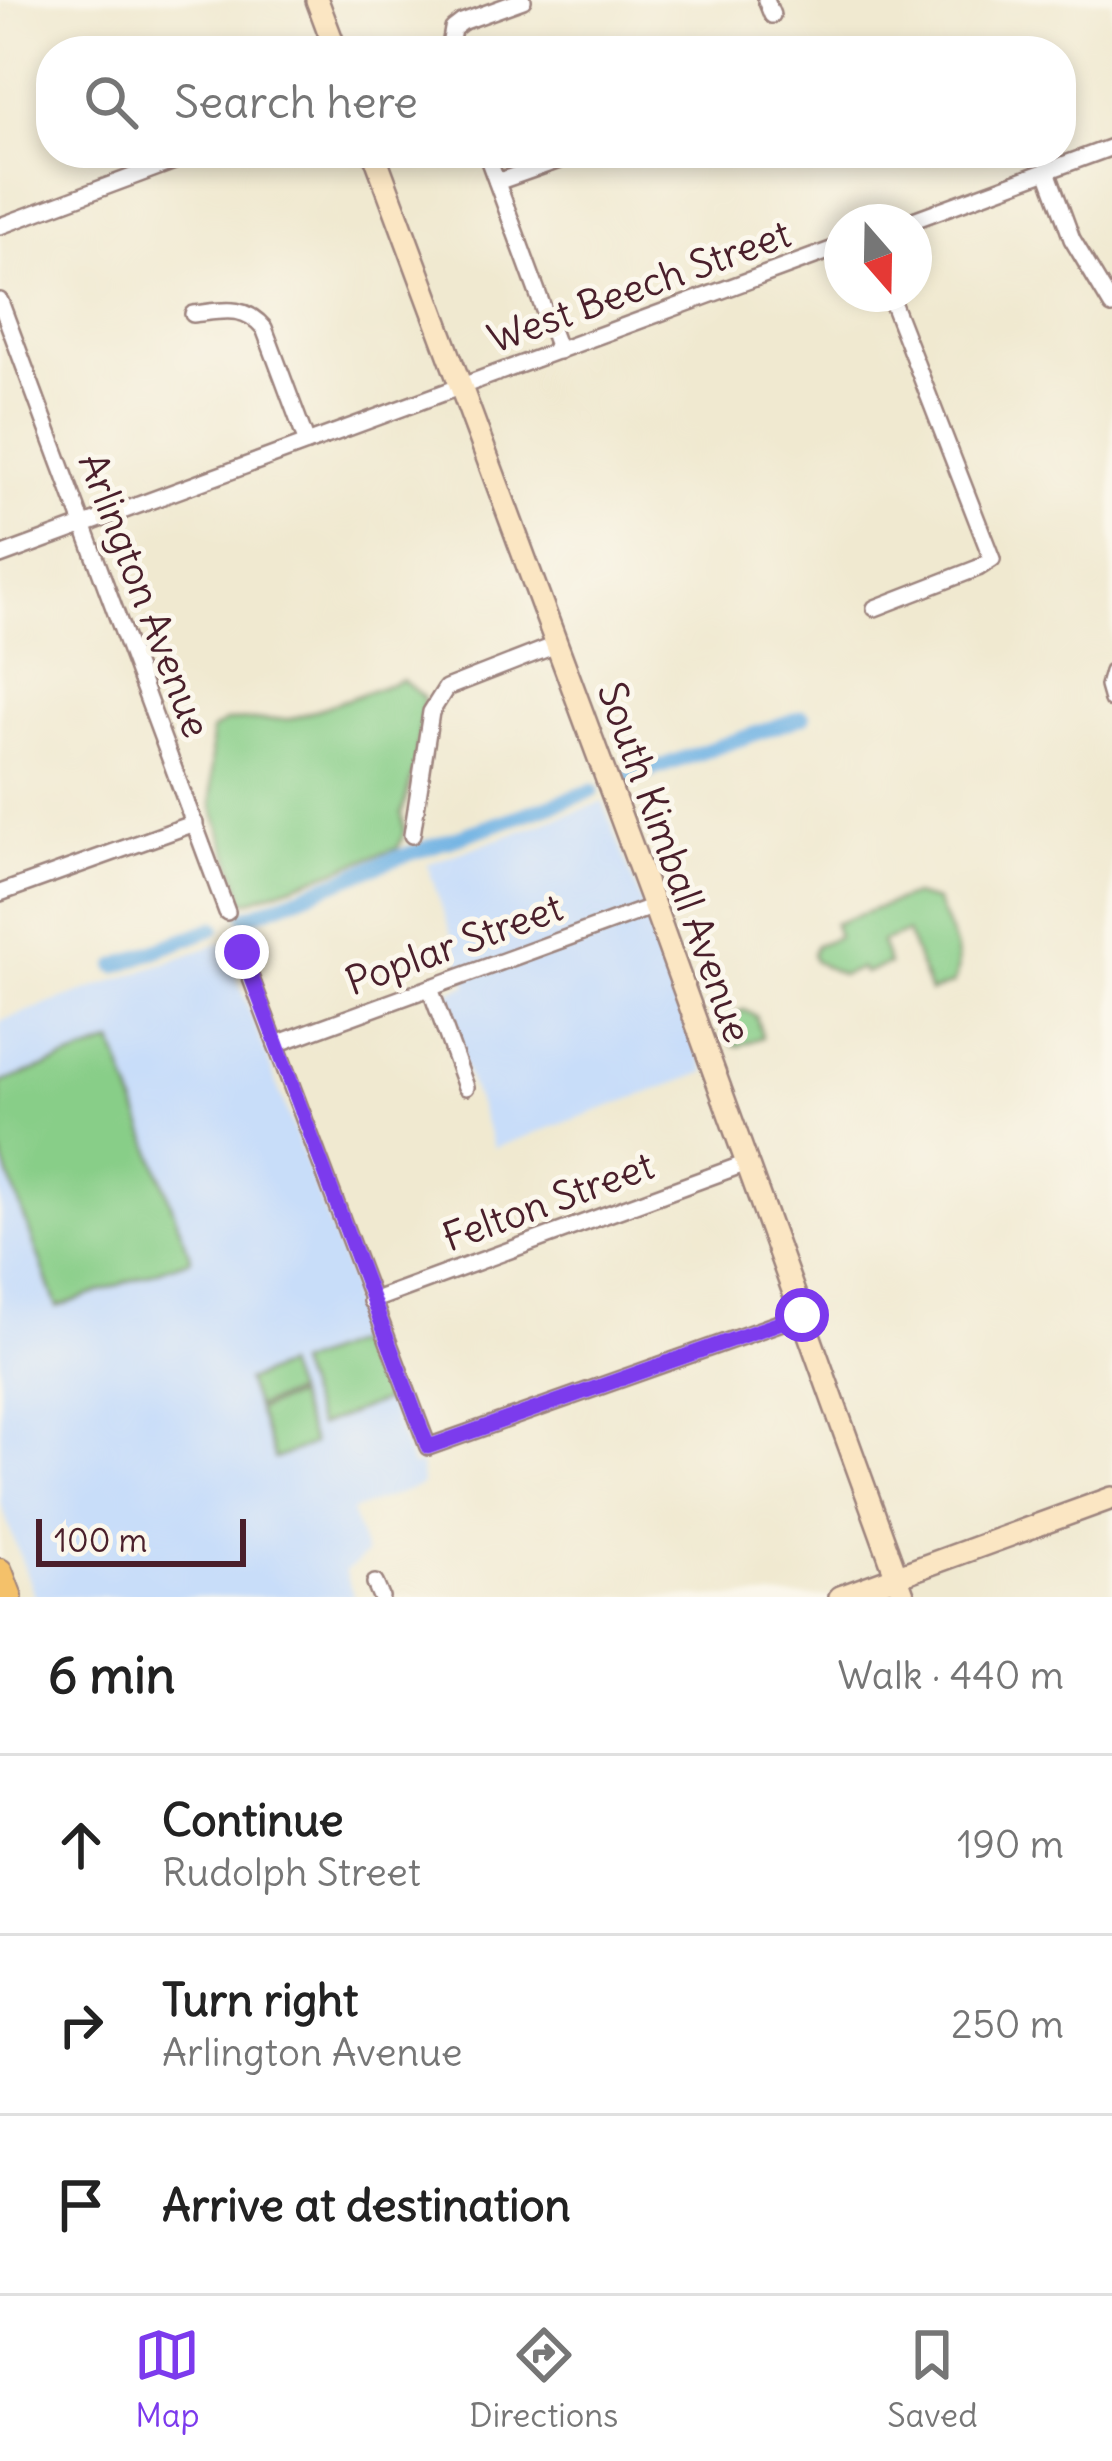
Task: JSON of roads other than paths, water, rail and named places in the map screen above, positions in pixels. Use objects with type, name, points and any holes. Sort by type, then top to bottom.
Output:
[{"type":"main road","points":[[0,1570],[10,1597]]},
{"type":"street","points":[[317,0],[331,36]]},
{"type":"street","points":[[452,36],[462,22],[523,0]]},
{"type":"street","points":[[1076,160],[1112,147]]},
{"type":"street","points":[[0,226],[156,168]]},
{"type":"street","name":"South Kimball Avenue","points":[[379,168],[900,1587]]},
{"type":"street","points":[[492,168],[559,350]]},
{"type":"street","points":[[497,182],[537,168]]},
{"type":"street","points":[[932,213],[1055,168]]},
{"type":"street","points":[[1047,171],[1072,239],[1112,306]]},
{"type":"street","name":"West Beech Street","points":[[0,556],[824,253]]},
{"type":"street","name":"Arlington Avenue","points":[[0,301],[227,912]]},
{"type":"street","points":[[193,314],[232,309],[251,314],[264,328],[308,443]]},
{"type":"street","points":[[875,608],[992,559],[896,312]]},
{"type":"street","points":[[412,835],[431,712],[438,698],[460,680],[556,645]]},
{"type":"street","points":[[1112,672],[1108,686],[1112,700]]},
{"type":"street","points":[[0,892],[195,823]]},
{"type":"street","name":"Poplar Street","points":[[276,1044],[654,906]]},
{"type":"street","points":[[242,952],[428,1447],[802,1315]]},
{"type":"street","points":[[430,988],[466,1087]]},
{"type":"street","name":"Felton Street","points":[[371,1301],[747,1162]]},
{"type":"street","points":[[840,1597],[900,1587],[1112,1498]]},
{"type":"waterway","points":[[619,781],[803,717]]},
{"type":"waterway","points":[[246,917],[397,858],[592,791]]},
{"type":"waterway","points":[[116,966],[214,928]]}]
